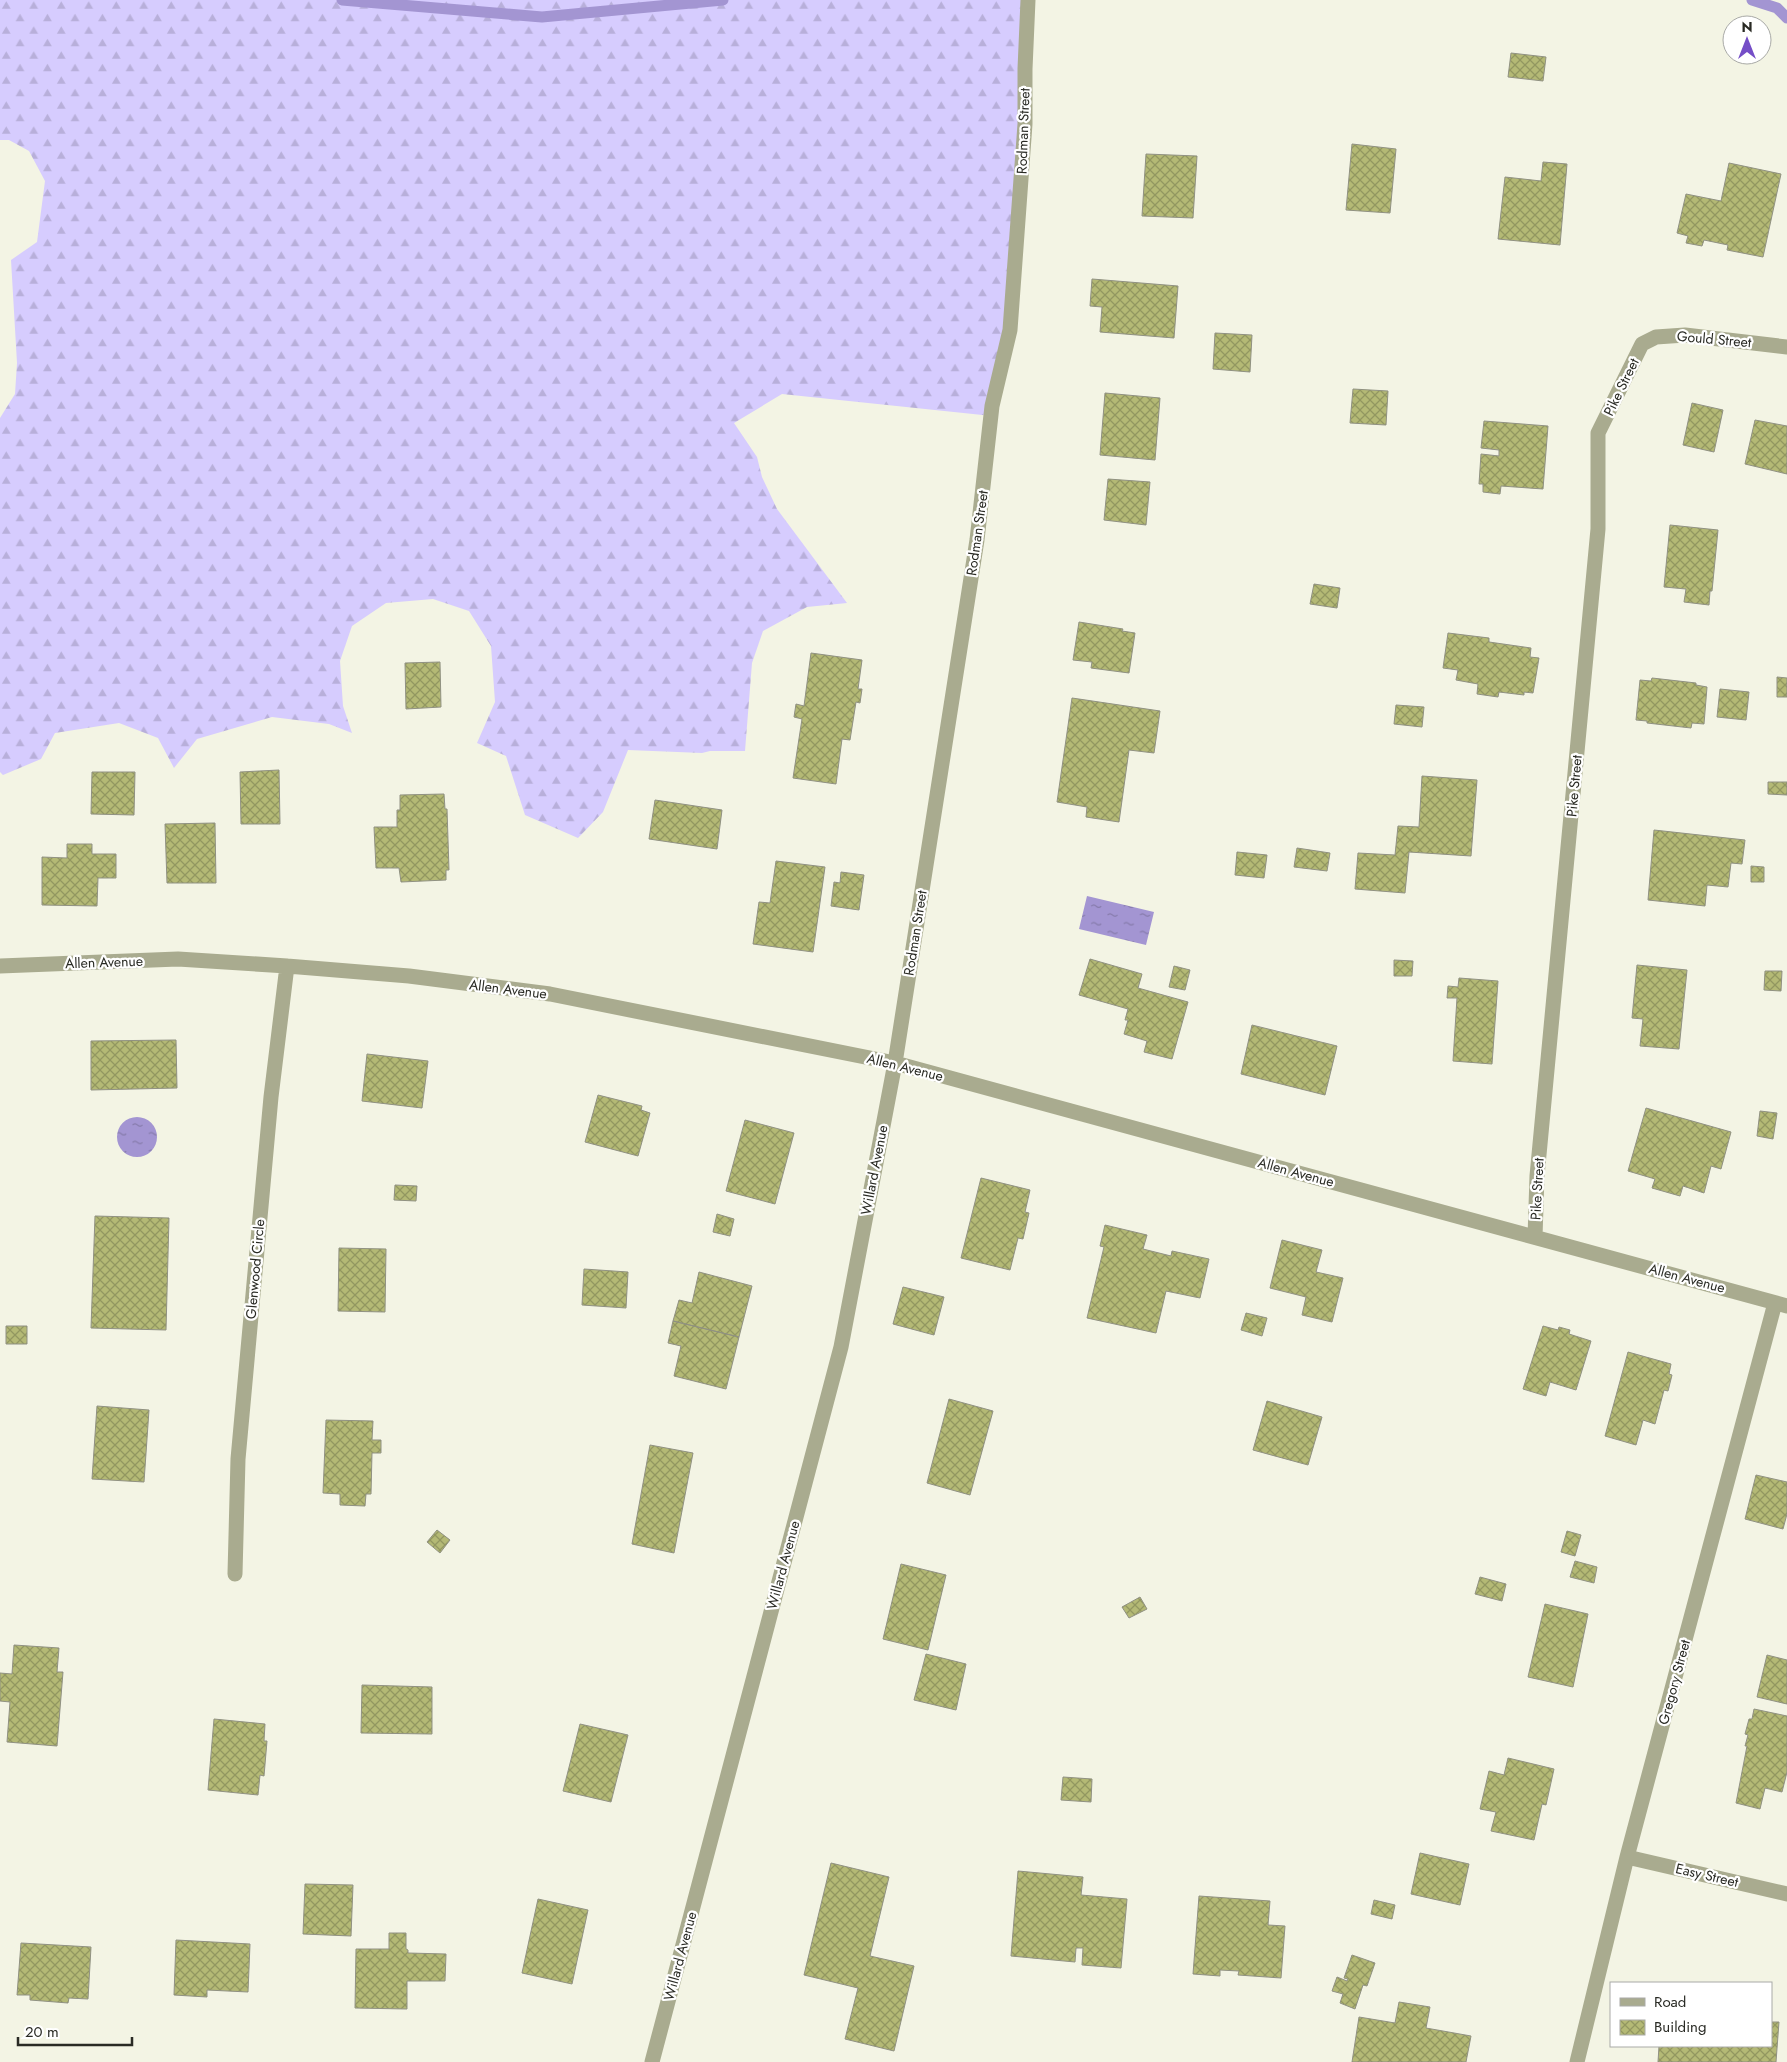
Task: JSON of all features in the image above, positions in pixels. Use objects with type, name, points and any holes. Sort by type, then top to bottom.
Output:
[{"type":"street","name":"Rodman Street","points":[[894,1062],[977,540],[992,406],[1010,330],[1025,124],[1028,0]]},
{"type":"street","name":"Gould Street","points":[[1642,344],[1656,337],[1685,335],[1787,347]]},
{"type":"street","name":"Pike Street","points":[[1535,1237],[1537,1176],[1598,529],[1598,433],[1642,344]]},
{"type":"street","name":"Allen Avenue","points":[[0,966],[178,960],[287,966],[409,976],[550,994],[894,1062],[1781,1304]]},
{"type":"street","name":"Glenwood Circle","points":[[235,1574],[238,1459],[271,1097],[287,966]]},
{"type":"street","name":"Willard Avenue","points":[[652,2062],[841,1347],[894,1062]]},
{"type":"street","name":"Gregory Street","points":[[1577,2062],[1627,1857],[1781,1304]]},
{"type":"street","name":"Easy Street","points":[[1627,1857],[1787,1894]]},
{"type":"green space","points":[[0,0],[1026,0],[1026,42],[998,410],[992,416],[782,394],[734,423],[757,457],[762,477],[777,509],[847,603],[807,607],[763,631],[752,663],[745,751],[710,751],[702,753],[628,750],[603,812],[578,838],[525,815],[506,756],[477,743],[495,702],[491,646],[469,611],[433,599],[386,603],[352,626],[340,661],[343,706],[352,733],[329,724],[272,717],[197,739],[174,768],[158,738],[119,723],[55,733],[41,759],[3,775],[0,772],[0,418],[15,394],[17,363],[11,260],[37,242],[45,181],[29,151],[9,140],[0,140]]},
{"type":"water","points":[[1087,896],[1154,912],[1146,945],[1079,929]]},
{"type":"water","points":[[141,1117],[148,1120],[154,1126],[157,1137],[156,1145],[148,1154],[141,1157],[133,1157],[126,1154],[118,1145],[117,1133],[120,1126],[129,1118]]},
{"type":"building","points":[[1511,53],[1546,57],[1543,81],[1508,77]]},
{"type":"building","points":[[1352,144],[1396,149],[1390,213],[1346,210]]},
{"type":"building","points":[[1146,154],[1197,156],[1193,218],[1142,216]]},
{"type":"building","points":[[1543,162],[1567,164],[1560,245],[1498,239],[1505,177],[1541,181]]},
{"type":"building","points":[[1729,163],[1781,174],[1763,257],[1727,250],[1728,245],[1704,240],[1702,246],[1686,243],[1688,236],[1677,233],[1686,194],[1721,201]]},
{"type":"building","points":[[1092,279],[1178,286],[1174,338],[1100,332],[1102,307],[1090,306]]},
{"type":"building","points":[[1215,333],[1252,335],[1250,372],[1213,369]]},
{"type":"building","points":[[1353,389],[1388,391],[1386,425],[1350,423]]},
{"type":"building","points":[[1105,393],[1160,398],[1155,460],[1100,455]]},
{"type":"building","points":[[1692,403],[1723,410],[1714,452],[1683,445]]},
{"type":"building","points":[[1755,420],[1787,426],[1787,474],[1745,464]]},
{"type":"building","points":[[1484,421],[1548,426],[1543,489],[1501,486],[1500,494],[1483,492],[1483,484],[1479,484],[1481,454],[1499,456],[1499,450],[1481,448]]},
{"type":"building","points":[[1108,479],[1150,482],[1146,525],[1104,520]]},
{"type":"building","points":[[1670,525],[1718,530],[1709,605],[1684,602],[1686,589],[1664,587]]},
{"type":"building","points":[[1314,584],[1340,588],[1337,608],[1310,604]]},
{"type":"building","points":[[1079,622],[1123,629],[1122,631],[1135,633],[1129,673],[1091,668],[1092,662],[1073,660]]},
{"type":"building","points":[[1448,633],[1489,638],[1489,642],[1531,648],[1530,657],[1539,658],[1533,693],[1524,692],[1524,695],[1499,692],[1498,697],[1477,694],[1478,684],[1456,680],[1458,670],[1443,668]]},
{"type":"building","points":[[811,653],[862,660],[858,689],[862,689],[860,703],[856,702],[850,740],[842,739],[836,784],[793,778],[802,719],[794,717],[796,704],[804,706]]},
{"type":"building","points":[[440,662],[441,707],[406,709],[405,663]]},
{"type":"building","points":[[1777,677],[1787,678],[1787,697],[1777,697]]},
{"type":"building","points":[[1652,678],[1696,683],[1696,685],[1707,687],[1704,724],[1692,723],[1691,728],[1636,720],[1640,680],[1651,681]]},
{"type":"building","points":[[1720,689],[1749,692],[1746,720],[1717,717]]},
{"type":"building","points":[[1072,698],[1160,711],[1154,753],[1129,750],[1119,822],[1086,817],[1087,807],[1057,802]]},
{"type":"building","points":[[1396,705],[1424,707],[1422,727],[1394,724]]},
{"type":"building","points":[[279,770],[280,824],[241,824],[240,772]]},
{"type":"building","points":[[92,772],[135,772],[134,815],[91,814]]},
{"type":"building","points":[[1422,776],[1477,780],[1471,856],[1409,852],[1405,893],[1355,889],[1358,853],[1395,855],[1398,826],[1419,827]]},
{"type":"building","points":[[1768,782],[1787,782],[1787,795],[1768,794]]},
{"type":"building","points":[[444,794],[445,809],[447,809],[449,870],[446,870],[446,880],[401,882],[399,868],[376,868],[374,827],[397,827],[397,810],[400,810],[400,795]]},
{"type":"building","points":[[655,800],[722,810],[717,849],[649,839]]},
{"type":"building","points":[[215,823],[216,883],[167,883],[165,824]]},
{"type":"building","points":[[1654,830],[1745,840],[1742,864],[1731,863],[1728,887],[1707,885],[1705,906],[1648,900]]},
{"type":"building","points":[[67,844],[92,844],[92,854],[116,854],[116,878],[98,878],[97,906],[42,905],[42,857],[67,858]]},
{"type":"building","points":[[1297,848],[1330,853],[1327,871],[1294,867]]},
{"type":"building","points":[[1237,852],[1267,855],[1264,878],[1235,875]]},
{"type":"building","points":[[776,861],[825,867],[813,952],[753,944],[759,902],[770,903]]},
{"type":"building","points":[[1751,866],[1764,867],[1764,882],[1751,882]]},
{"type":"building","points":[[841,872],[864,875],[859,910],[831,906],[834,882],[840,883]]},
{"type":"building","points":[[1090,959],[1142,974],[1138,988],[1188,1002],[1172,1059],[1144,1052],[1147,1041],[1124,1034],[1128,1020],[1125,1020],[1128,1009],[1079,995]]},
{"type":"building","points":[[1394,960],[1413,961],[1412,976],[1394,976]]},
{"type":"building","points":[[1637,965],[1687,970],[1679,1049],[1640,1046],[1643,1019],[1632,1018]]},
{"type":"building","points":[[1174,966],[1190,970],[1185,990],[1169,987]]},
{"type":"building","points":[[1765,971],[1782,971],[1781,991],[1764,990]]},
{"type":"building","points":[[1459,978],[1498,981],[1492,1064],[1453,1061],[1457,998],[1447,998],[1448,986],[1458,987]]},
{"type":"building","points":[[1252,1025],[1337,1046],[1325,1095],[1241,1074]]},
{"type":"building","points":[[176,1040],[177,1088],[91,1090],[91,1041]]},
{"type":"building","points":[[367,1054],[428,1061],[422,1108],[362,1101]]},
{"type":"building","points":[[598,1095],[642,1106],[641,1110],[650,1113],[638,1156],[585,1142]]},
{"type":"building","points":[[1646,1108],[1731,1132],[1721,1169],[1711,1166],[1704,1193],[1683,1186],[1680,1196],[1652,1188],[1655,1179],[1628,1171]]},
{"type":"building","points":[[1760,1111],[1777,1113],[1773,1139],[1757,1136]]},
{"type":"building","points":[[745,1120],[794,1133],[775,1204],[726,1191]]},
{"type":"building","points":[[981,1178],[1030,1190],[1025,1212],[1029,1213],[1023,1239],[1018,1238],[1010,1270],[961,1258]]},
{"type":"building","points":[[395,1185],[417,1186],[416,1201],[394,1200]]},
{"type":"building","points":[[717,1214],[734,1219],[730,1236],[713,1232]]},
{"type":"building","points":[[95,1216],[169,1218],[166,1330],[91,1328]]},
{"type":"building","points":[[1105,1225],[1147,1235],[1143,1249],[1171,1256],[1172,1251],[1209,1259],[1200,1298],[1166,1291],[1156,1333],[1087,1318],[1104,1247],[1100,1246]]},
{"type":"building","points":[[1282,1240],[1322,1250],[1316,1272],[1343,1278],[1332,1322],[1302,1315],[1306,1297],[1270,1288]]},
{"type":"building","points":[[339,1248],[386,1249],[385,1312],[338,1311]]},
{"type":"building","points":[[584,1269],[628,1272],[626,1308],[582,1305]]},
{"type":"building","points":[[699,1272],[752,1286],[739,1337],[673,1321],[679,1300],[692,1303]]},
{"type":"building","points":[[903,1287],[944,1297],[934,1335],[893,1324]]},
{"type":"building","points":[[1246,1313],[1267,1318],[1262,1336],[1241,1330]]},
{"type":"building","points":[[673,1321],[739,1337],[726,1389],[674,1376],[681,1346],[668,1343]]},
{"type":"building","points":[[6,1326],[27,1326],[27,1344],[6,1344]]},
{"type":"building","points":[[1543,1326],[1558,1330],[1559,1327],[1570,1330],[1569,1334],[1591,1341],[1576,1390],[1550,1382],[1546,1396],[1523,1389]]},
{"type":"building","points":[[1628,1352],[1671,1364],[1669,1374],[1672,1375],[1668,1391],[1664,1390],[1655,1424],[1643,1420],[1636,1445],[1605,1436]]},
{"type":"building","points":[[949,1399],[993,1411],[970,1495],[927,1483]]},
{"type":"building","points":[[1267,1401],[1322,1417],[1308,1465],[1253,1450]]},
{"type":"building","points":[[97,1406],[149,1410],[144,1482],[92,1479]]},
{"type":"building","points":[[326,1420],[373,1421],[372,1440],[381,1440],[381,1453],[372,1453],[371,1494],[366,1494],[365,1506],[340,1505],[340,1494],[323,1493]]},
{"type":"building","points":[[650,1445],[693,1453],[674,1553],[632,1544]]},
{"type":"building","points":[[1756,1475],[1787,1482],[1787,1514],[1783,1529],[1745,1519]]},
{"type":"building","points":[[437,1530],[450,1540],[440,1553],[427,1542]]},
{"type":"building","points":[[1567,1531],[1581,1535],[1575,1556],[1561,1552]]},
{"type":"building","points":[[1575,1561],[1597,1567],[1594,1583],[1570,1577]]},
{"type":"building","points":[[901,1564],[946,1575],[928,1650],[883,1639]]},
{"type":"building","points":[[1480,1577],[1506,1584],[1502,1601],[1475,1594]]},
{"type":"building","points":[[1140,1597],[1147,1609],[1129,1618],[1122,1607]]},
{"type":"building","points":[[1545,1604],[1588,1614],[1573,1687],[1528,1677]]},
{"type":"building","points":[[14,1645],[59,1648],[57,1672],[63,1672],[57,1746],[7,1742],[10,1702],[0,1701],[0,1673],[12,1674]]},
{"type":"building","points":[[926,1654],[966,1664],[956,1710],[914,1700]]},
{"type":"building","points":[[1767,1655],[1787,1660],[1787,1704],[1757,1697]]},
{"type":"building","points":[[362,1685],[432,1687],[432,1734],[361,1733]]},
{"type":"building","points":[[1754,1709],[1787,1716],[1787,1772],[1782,1792],[1765,1788],[1760,1809],[1736,1803],[1747,1746],[1745,1746],[1748,1735],[1745,1734],[1749,1719],[1752,1719]]},
{"type":"building","points":[[214,1719],[265,1724],[264,1741],[267,1741],[264,1776],[260,1775],[258,1795],[208,1790]]},
{"type":"building","points":[[580,1724],[628,1735],[611,1802],[563,1791]]},
{"type":"building","points":[[1508,1758],[1554,1769],[1546,1805],[1542,1804],[1534,1840],[1491,1831],[1496,1812],[1480,1809],[1489,1771],[1504,1775]]},
{"type":"building","points":[[1063,1777],[1092,1779],[1091,1802],[1061,1800]]},
{"type":"building","points":[[1420,1853],[1469,1864],[1460,1905],[1411,1894]]},
{"type":"building","points":[[831,1863],[889,1877],[870,1956],[914,1966],[894,2051],[845,2039],[858,1988],[804,1975]]},
{"type":"building","points":[[1018,1871],[1083,1877],[1081,1895],[1127,1899],[1121,1968],[1082,1965],[1083,1948],[1076,1948],[1075,1962],[1011,1956]]},
{"type":"building","points":[[305,1884],[353,1885],[351,1936],[303,1934]]},
{"type":"building","points":[[1199,1896],[1270,1901],[1268,1925],[1285,1926],[1281,1978],[1238,1975],[1239,1971],[1220,1970],[1220,1976],[1193,1974]]},
{"type":"building","points":[[538,1899],[588,1910],[572,1984],[522,1973]]},
{"type":"building","points":[[1374,1900],[1395,1905],[1392,1919],[1371,1914]]},
{"type":"building","points":[[389,1933],[406,1933],[406,1949],[408,1953],[446,1954],[445,1981],[407,1981],[407,2009],[355,2008],[356,1949],[389,1949]]},
{"type":"building","points":[[176,1940],[250,1944],[248,1992],[207,1990],[207,1997],[174,1995]]},
{"type":"building","points":[[21,1943],[91,1947],[88,1999],[69,1998],[68,2003],[30,2000],[30,1995],[17,1995]]},
{"type":"building","points":[[1352,1955],[1375,1963],[1367,1986],[1363,1985],[1355,2009],[1340,2003],[1343,1994],[1332,1991],[1337,1977],[1347,1981],[1348,1979],[1344,1978]]},
{"type":"building","points":[[1399,2002],[1430,2007],[1426,2028],[1471,2036],[1466,2062],[1352,2062],[1359,2017],[1395,2023]]},
{"type":"building","points":[[1772,2022],[1779,2022],[1776,2062],[1658,2062],[1659,2047],[1772,2047]]},
{"type":"waterway","points":[[342,0],[542,17],[723,0]]},
{"type":"waterway","points":[[1752,0],[1777,8],[1787,18]]}]
